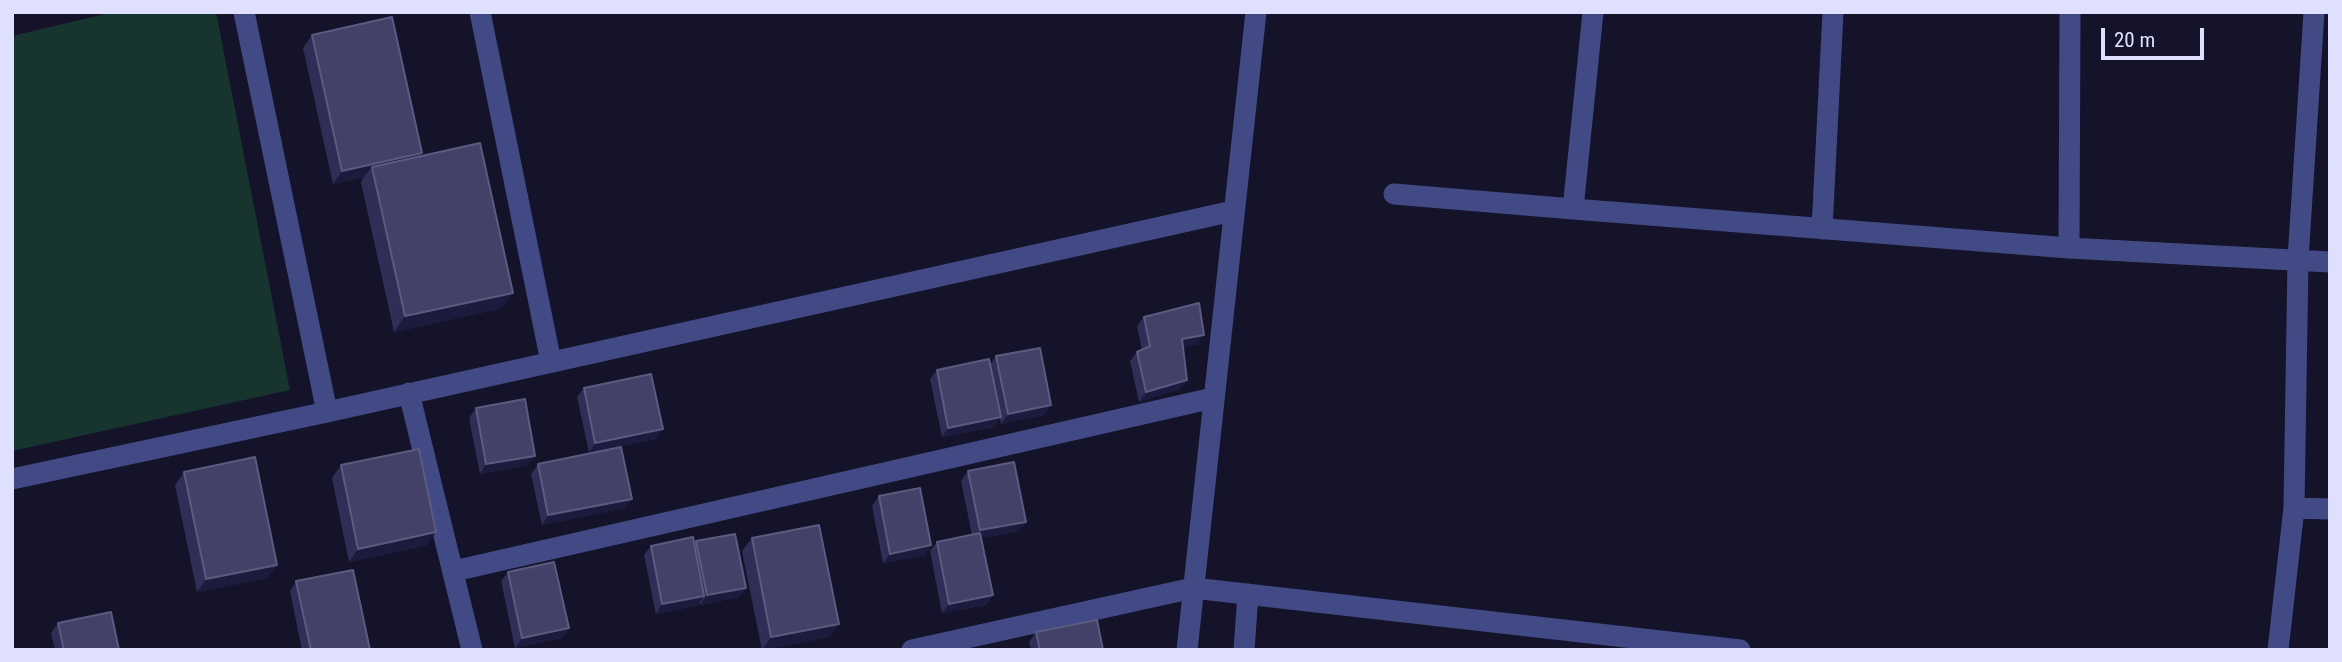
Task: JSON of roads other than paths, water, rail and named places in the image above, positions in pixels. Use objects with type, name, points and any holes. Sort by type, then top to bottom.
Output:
[{"type":"street","points":[[244,12],[327,412]]},
{"type":"street","points":[[480,12],[551,362]]},
{"type":"street","points":[[1187,650],[1256,12]]},
{"type":"street","points":[[1573,209],[1593,12]]},
{"type":"street","points":[[1822,229],[1833,12]]},
{"type":"street","points":[[2069,248],[2070,12]]},
{"type":"street","points":[[2278,650],[2294,508],[2298,259],[2314,12]]},
{"type":"street","points":[[1394,194],[2069,248],[2330,262]]},
{"type":"street","points":[[12,479],[1233,211]]},
{"type":"street","points":[[409,393],[472,650]]},
{"type":"street","points":[[454,571],[1213,398]]},
{"type":"street","points":[[2294,508],[2330,509]]},
{"type":"street","points":[[912,650],[1193,588],[1740,650]]},
{"type":"street","points":[[1244,650],[1248,594]]}]
